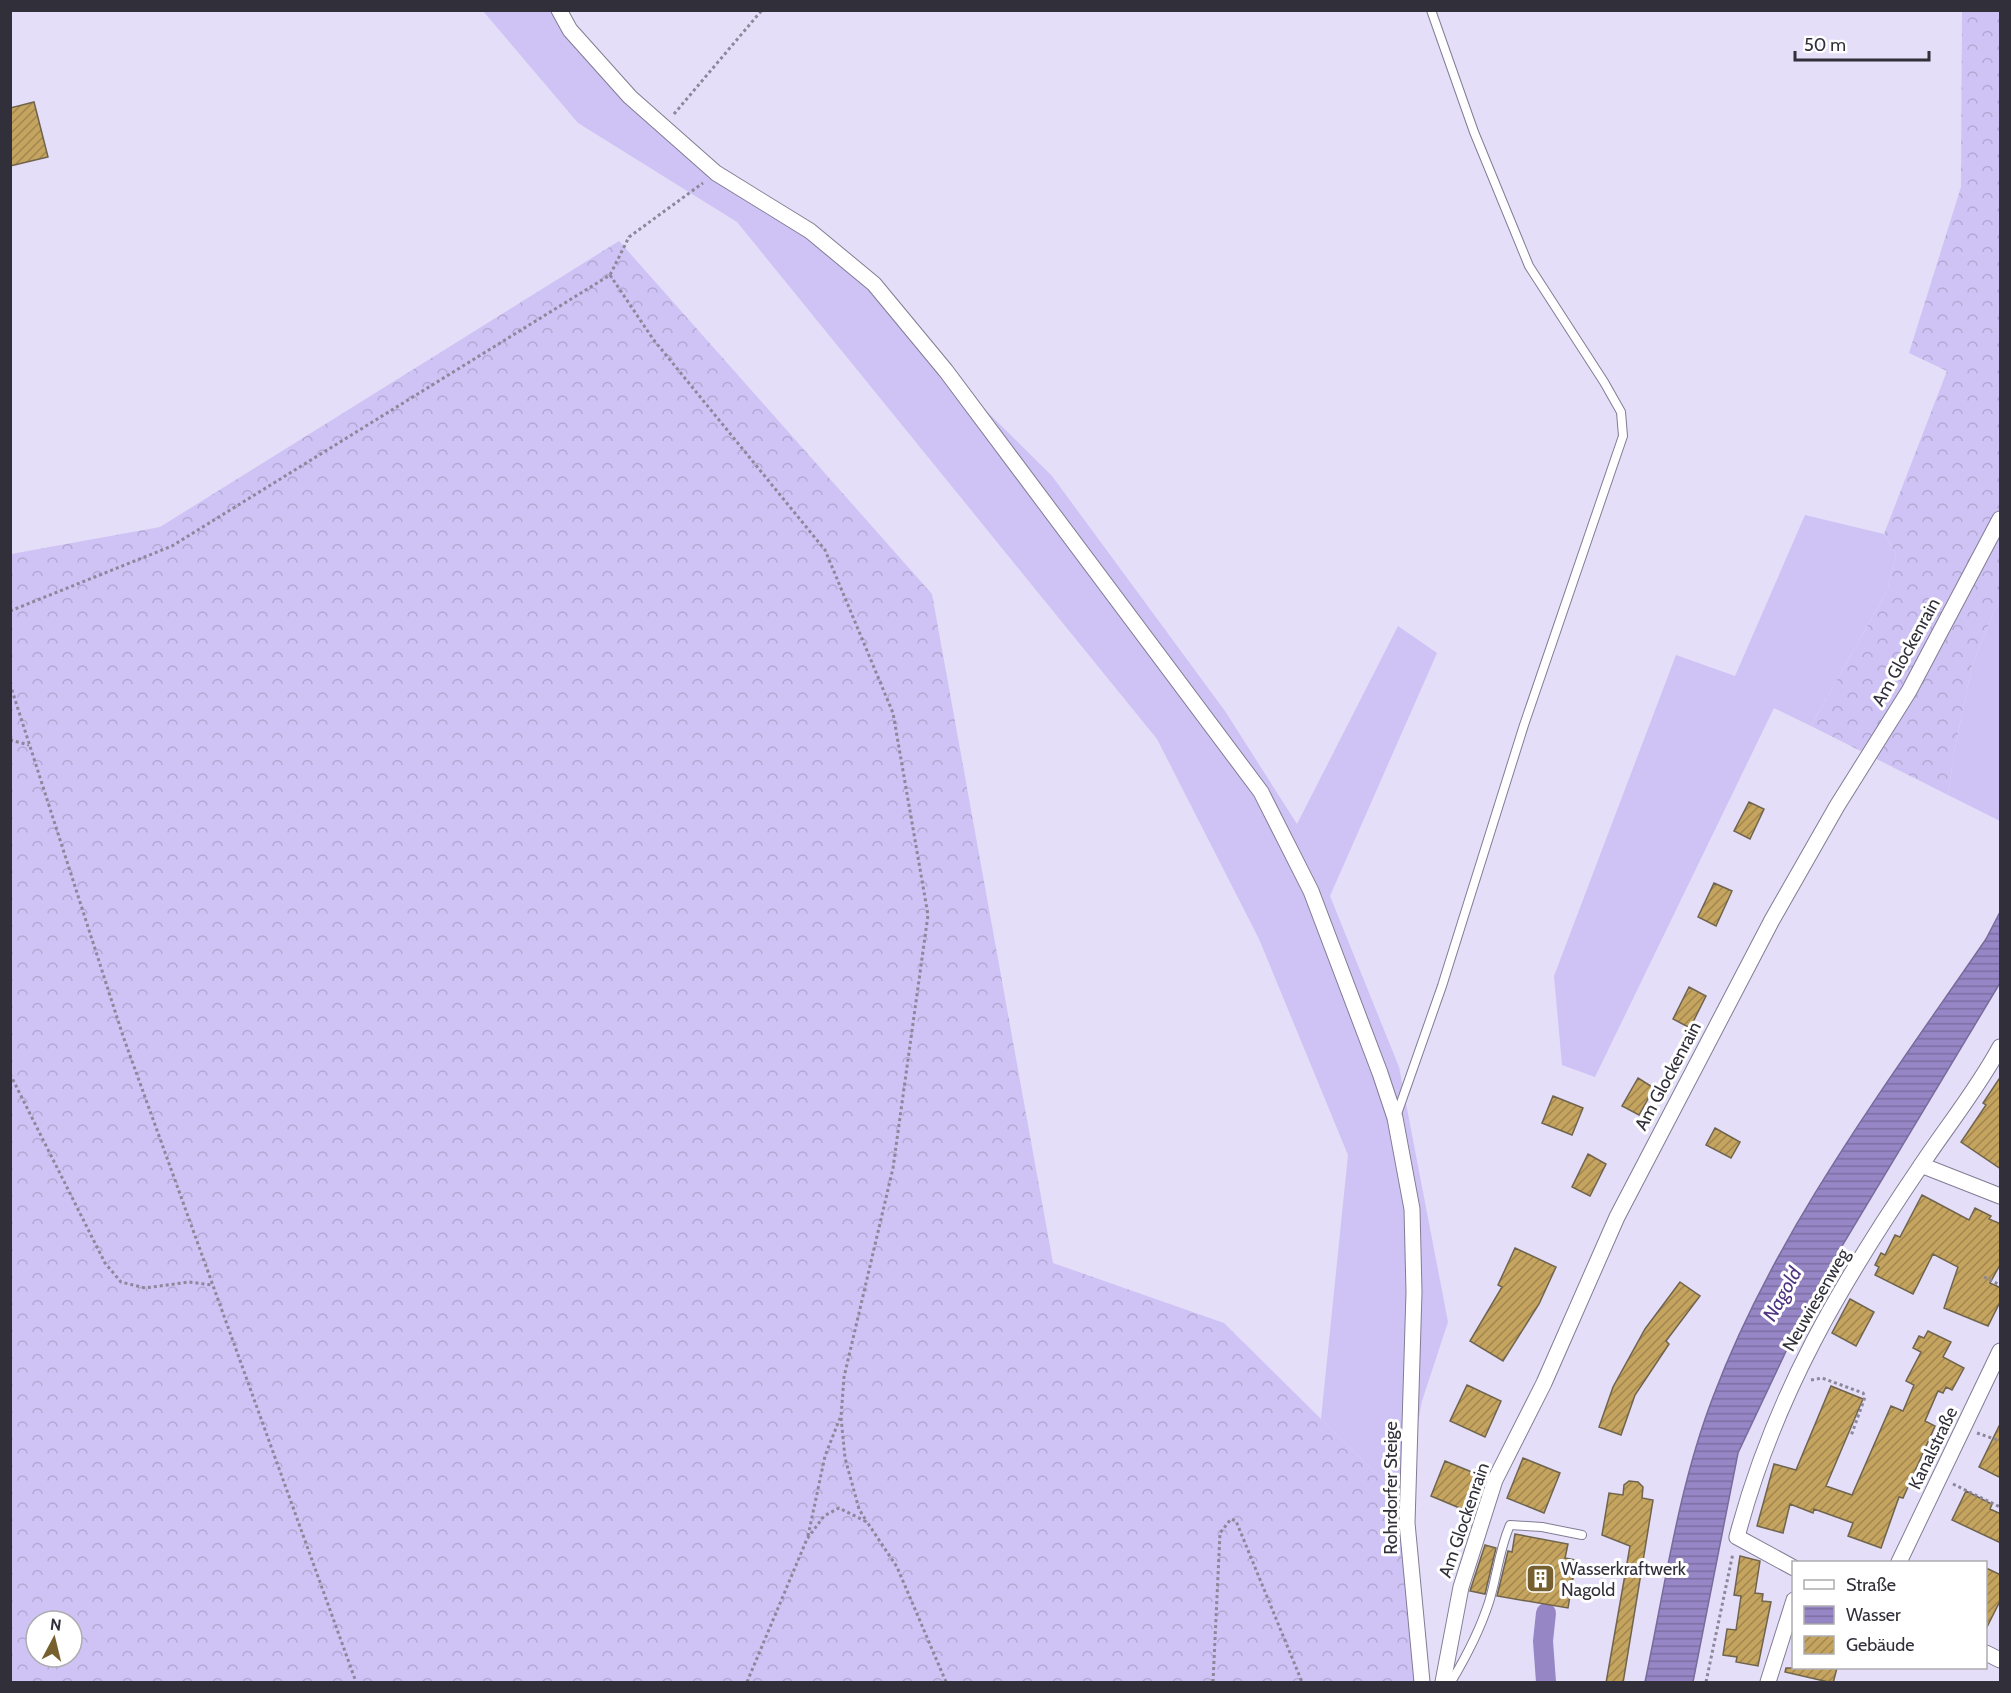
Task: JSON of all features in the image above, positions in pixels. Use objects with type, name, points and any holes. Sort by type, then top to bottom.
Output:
[{"type":"street","name":"Rohrdorfer Steige","points":[[559,10],[570,30],[630,97],[663,127],[716,173],[810,231],[874,284],[946,371],[1262,792],[1311,891],[1395,1118],[1412,1209],[1414,1292],[1407,1524],[1422,1683]]},
{"type":"street","name":"Am Glockenrain","points":[[1443,1683],[1461,1587],[1495,1480],[1544,1383],[1617,1217],[1772,920],[1837,806],[1909,691],[2001,519]]},
{"type":"street","name":"Neuwiesenweg","points":[[1737,1537],[1750,1487],[1780,1407],[1828,1312],[1921,1165],[2001,1047]]},
{"type":"street","points":[[1921,1165],[2001,1196]]},
{"type":"street","name":"Kanalstraße","points":[[1900,1561],[2001,1351]]},
{"type":"street","points":[[1737,1537],[1792,1567]]},
{"type":"street","points":[[1768,1683],[1792,1606]]},
{"type":"street","points":[[1987,1653],[2001,1660]]},
{"type":"lane","points":[[1395,1118],[1442,986],[1524,725],[1623,436],[1621,412],[1610,392],[1529,266],[1474,132],[1431,10]]},
{"type":"lane","points":[[1451,1683],[1467,1655],[1489,1602],[1502,1542],[1510,1525],[1542,1527],[1582,1535]]},
{"type":"path","points":[[663,127],[762,10]]},
{"type":"path","points":[[10,611],[172,546],[610,275],[629,237],[716,173]]},
{"type":"path","points":[[610,275],[653,339],[825,550],[893,713],[928,915],[893,1168],[844,1377],[841,1417],[845,1458],[859,1509],[897,1567],[946,1683]]},
{"type":"path","points":[[10,684],[123,1036],[356,1683]]},
{"type":"path","points":[[10,740],[29,745]]},
{"type":"path","points":[[10,1074],[105,1263],[121,1282],[145,1288],[189,1282],[212,1285]]},
{"type":"path","points":[[1984,1277],[2001,1285]]},
{"type":"path","points":[[1795,1376],[1809,1380],[1822,1378],[1863,1393],[1865,1397],[1851,1436]]},
{"type":"path","points":[[747,1683],[807,1539],[825,1456],[841,1417]]},
{"type":"path","points":[[1964,1427],[2001,1441]]},
{"type":"path","points":[[1940,1478],[2001,1507]]},
{"type":"path","points":[[807,1539],[824,1516],[838,1508],[867,1522]]},
{"type":"path","points":[[1214,1683],[1221,1533],[1231,1519],[1236,1521],[1302,1683]]},
{"type":"path","points":[[1706,1683],[1737,1537]]},
{"type":"green space","points":[[483,11],[559,11],[570,30],[716,173],[874,284],[946,371],[1052,476],[1225,711],[1297,824],[1398,626],[1437,653],[1330,896],[1399,1067],[1448,1322],[1422,1401],[1404,1501],[1321,1419],[1348,1155],[1259,939],[1157,739],[737,222],[578,123]]},
{"type":"green space","points":[[1962,11],[2000,11],[2000,597],[1972,665],[1948,795],[1811,726],[1887,591],[1896,554],[1884,534],[1947,371],[1909,353],[1961,187]]},
{"type":"green space","points":[[619,241],[932,594],[1053,1263],[1224,1323],[1404,1501],[1419,1682],[11,1682],[11,554],[160,527]]},
{"type":"green space","points":[[1805,515],[1884,534],[1896,554],[1887,591],[1811,726],[1774,708],[1595,1077],[1562,1065],[1554,976],[1676,655],[1735,676]]},
{"type":"green space","points":[[2000,597],[2000,821],[1948,795],[1972,665]]},
{"type":"water","name":"Nagold","points":[[2000,912],[2000,983],[1812,1296],[1738,1453],[1693,1682],[1645,1682],[1673,1538],[1690,1467],[1713,1397],[1739,1335],[1768,1276],[1836,1160],[1986,939]]},
{"type":"building","points":[[34,102],[48,157],[10,166],[10,108]]},
{"type":"building","points":[[1749,802],[1764,809],[1750,839],[1734,831]]},
{"type":"building","points":[[1714,883],[1732,891],[1716,926],[1698,917]]},
{"type":"building","points":[[1689,987],[1706,996],[1690,1028],[1673,1019]]},
{"type":"building","points":[[2001,1076],[2001,1169],[1961,1142],[1986,1105],[1983,1103]]},
{"type":"building","points":[[1638,1078],[1654,1088],[1639,1115],[1622,1106]]},
{"type":"building","points":[[1553,1096],[1583,1108],[1572,1135],[1542,1123]]},
{"type":"building","points":[[1715,1128],[1740,1142],[1731,1158],[1706,1145]]},
{"type":"building","points":[[1588,1154],[1606,1164],[1590,1196],[1572,1187]]},
{"type":"building","points":[[1922,1195],[1969,1220],[1975,1208],[1991,1216],[1989,1219],[2001,1224],[2001,1263],[1990,1283],[2001,1288],[2001,1300],[1988,1326],[1944,1308],[1958,1267],[1933,1254],[1913,1294],[1875,1275],[1879,1267],[1875,1265],[1881,1253],[1885,1255],[1895,1235],[1900,1237]]},
{"type":"building","points":[[1515,1248],[1556,1267],[1539,1304],[1503,1361],[1470,1341],[1502,1287],[1498,1285]]},
{"type":"building","points":[[1680,1282],[1700,1296],[1666,1341],[1669,1344],[1635,1395],[1621,1435],[1599,1427],[1613,1387],[1645,1329]]},
{"type":"building","points":[[1850,1299],[1874,1312],[1856,1346],[1832,1333]]},
{"type":"building","points":[[1928,1331],[1951,1342],[1943,1357],[1964,1368],[1952,1390],[1946,1387],[1943,1393],[1938,1391],[1925,1421],[1935,1426],[1903,1498],[1899,1497],[1881,1548],[1848,1536],[1853,1523],[1814,1509],[1813,1513],[1790,1504],[1783,1533],[1757,1526],[1774,1464],[1796,1470],[1831,1386],[1863,1399],[1826,1486],[1852,1495],[1891,1406],[1903,1411],[1914,1385],[1906,1381],[1921,1352],[1913,1348],[1919,1336],[1924,1338]]},
{"type":"building","points":[[1467,1385],[1501,1401],[1485,1437],[1450,1421]]},
{"type":"building","points":[[2001,1422],[2001,1478],[1979,1467]]},
{"type":"building","points":[[1523,1458],[1560,1473],[1544,1513],[1507,1498]]},
{"type":"building","points":[[1445,1461],[1484,1477],[1469,1512],[1431,1496]]},
{"type":"building","points":[[1629,1481],[1638,1482],[1643,1487],[1642,1498],[1653,1500],[1623,1683],[1606,1683],[1630,1546],[1602,1535],[1609,1493],[1623,1495],[1624,1485]]},
{"type":"building","points":[[1966,1491],[1992,1504],[1990,1509],[2001,1514],[2001,1543],[1952,1520]]},
{"type":"building","name":"Wasserkraftwerk Nagold","points":[[1515,1534],[1568,1544],[1565,1558],[1576,1560],[1568,1608],[1497,1596],[1508,1551],[1512,1552]]},
{"type":"building","points":[[1485,1545],[1496,1548],[1485,1594],[1470,1591]]},
{"type":"building","points":[[1740,1556],[1760,1561],[1755,1593],[1763,1594],[1762,1601],[1771,1602],[1758,1666],[1736,1662],[1737,1657],[1723,1655],[1727,1629],[1736,1630],[1741,1596],[1734,1595]]},
{"type":"building","points":[[1987,1568],[2001,1575],[2001,1599],[1987,1627]]},
{"type":"building","points":[[1786,1668],[1837,1669],[1833,1683],[1785,1672]]},
{"type":"waterway","points":[[1546,1613],[1543,1641],[1546,1682]]},
{"type":"place","name":"Wasserkraftwerk Nagold","points":[[1540,1579]]}]
